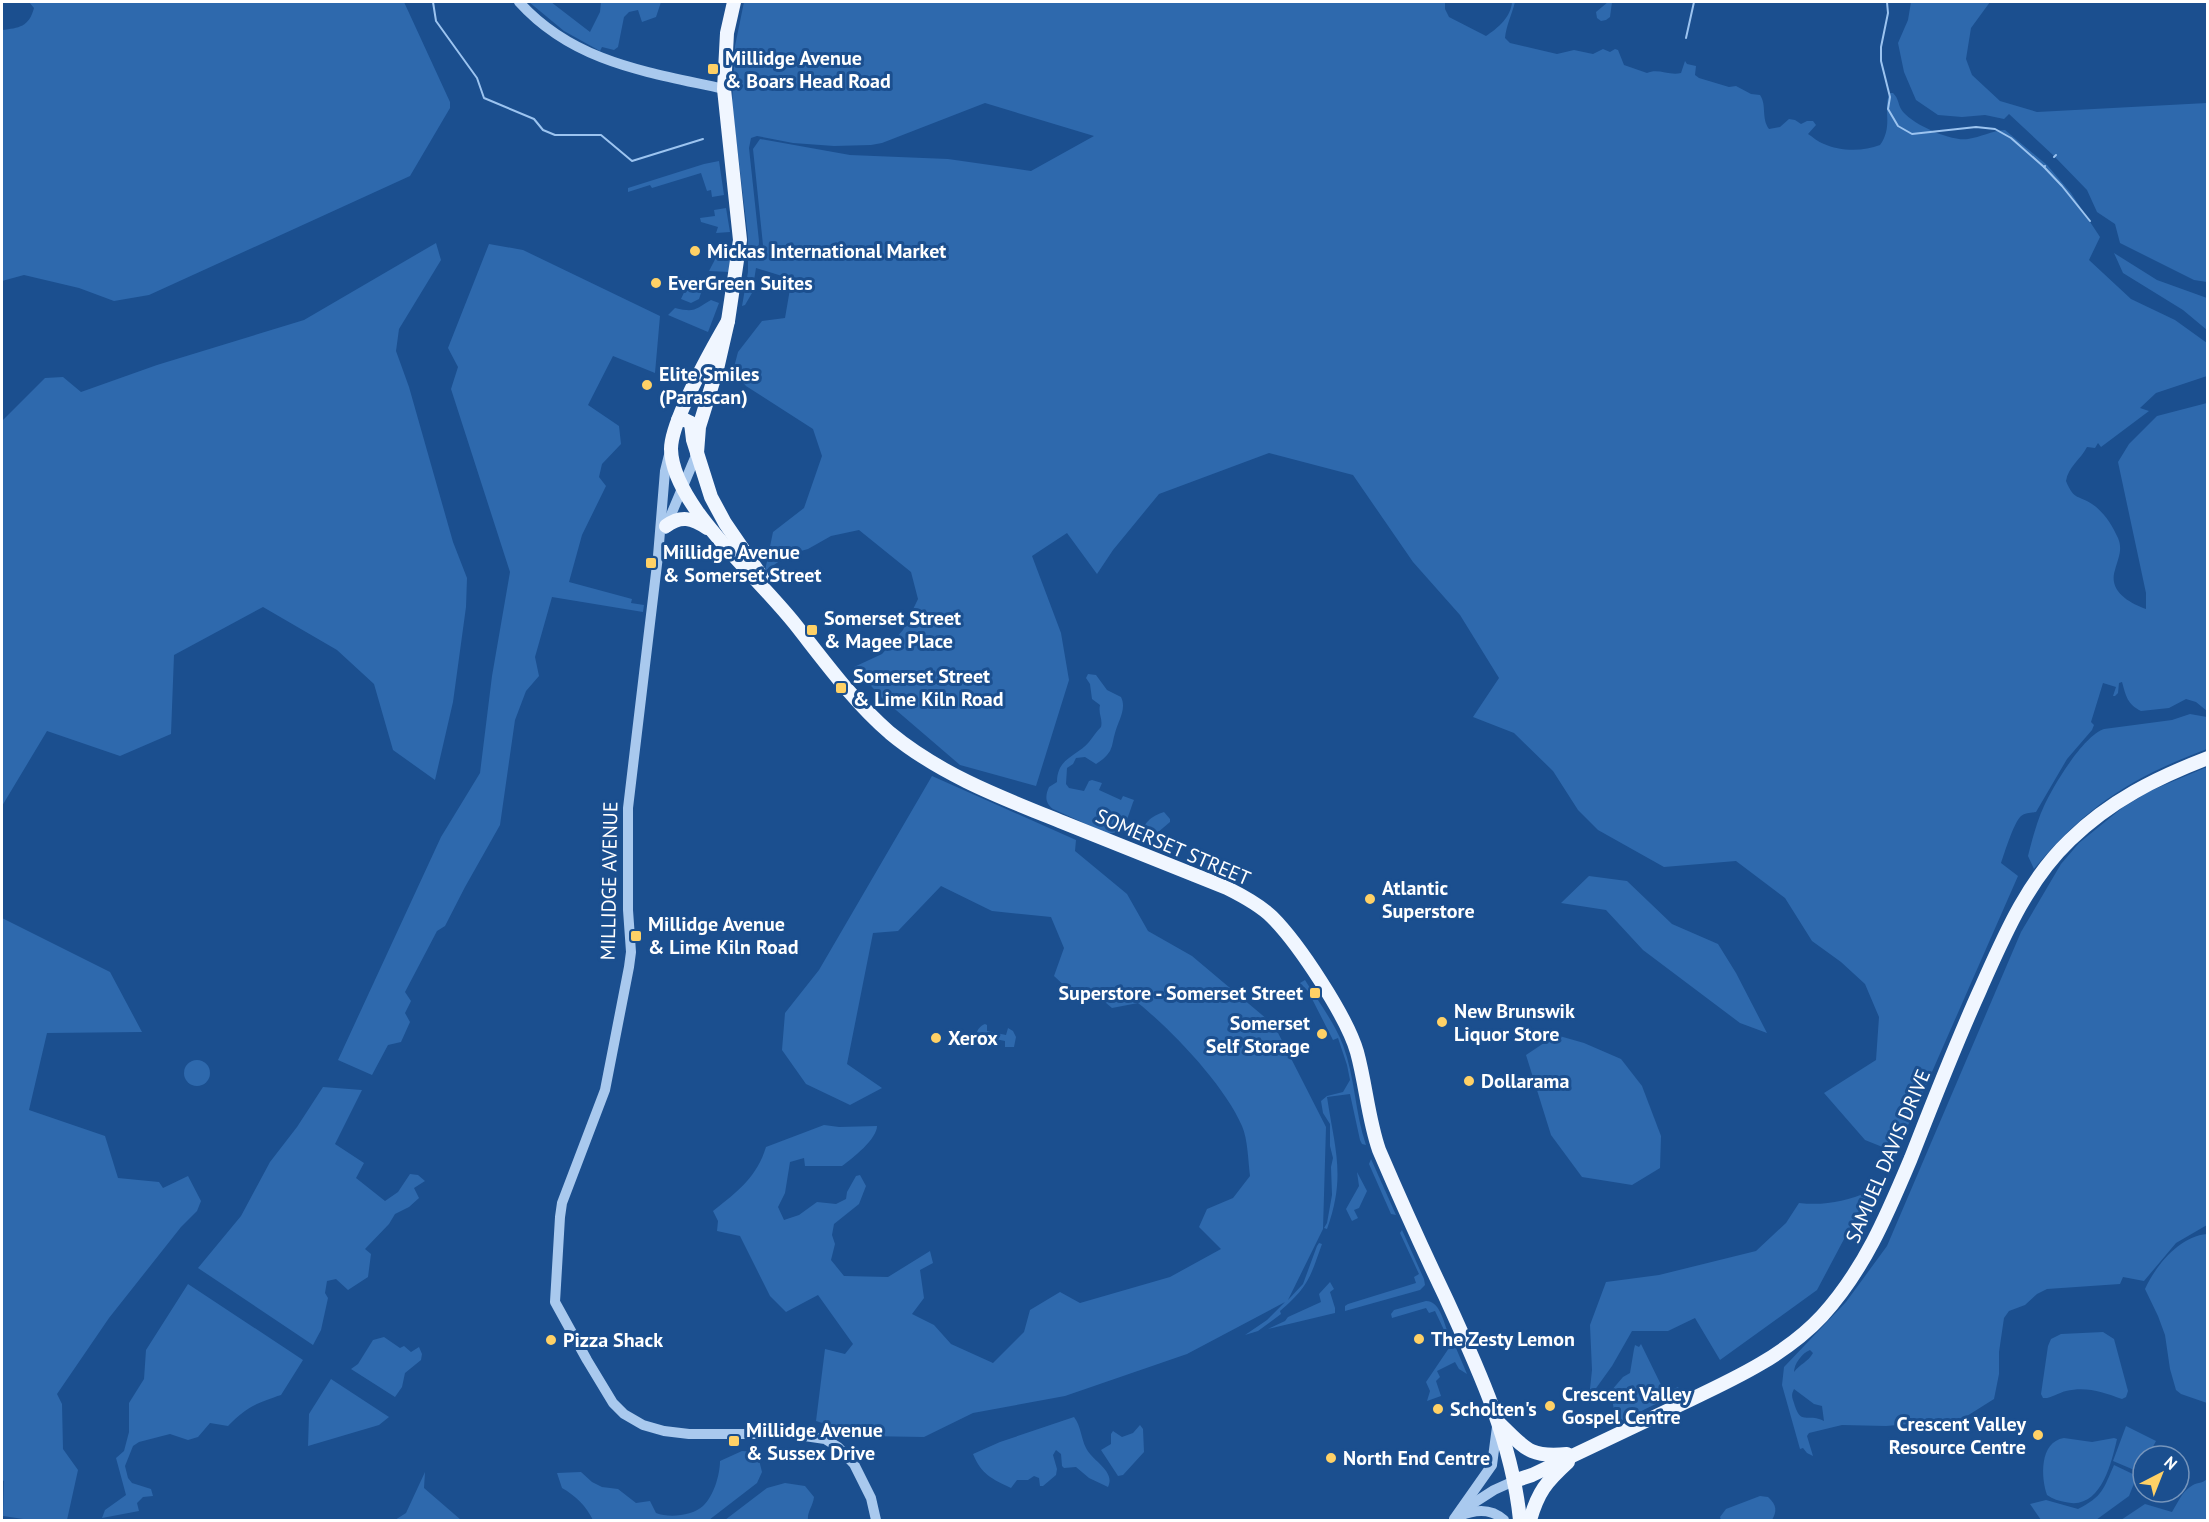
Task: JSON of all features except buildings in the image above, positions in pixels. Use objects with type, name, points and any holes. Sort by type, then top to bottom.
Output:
[{"type":"main road","name":"MILLIDGE AVENUE","points":[[697,453],[699,427],[717,369],[728,321],[740,235],[727,135],[724,89],[727,33],[734,2]]},
{"type":"main road","name":"MILLIDGE AVENUE","points":[[671,448],[678,420],[728,321]]},
{"type":"main road","name":"SOMERSET STREET","points":[[678,420],[691,423],[693,440],[706,484],[718,510],[792,621]]},
{"type":"main road","name":"SOMERSET STREET","points":[[671,448],[683,487],[700,515],[859,703],[891,734],[922,756],[994,795],[1227,888],[1255,904],[1284,930],[1322,986],[1353,1040],[1370,1120],[1379,1150],[1460,1330],[1497,1421],[1511,1461],[1520,1521]]},
{"type":"main road","points":[[666,526],[675,519],[692,519],[714,533]]},
{"type":"main road","name":"SAMUEL DAVIS DRIVE","points":[[1514,1481],[1743,1374],[1797,1339],[1823,1314],[1859,1269],[1880,1230],[1982,986],[2014,914],[2030,888],[2069,841],[2106,809],[2155,780],[2208,758]]},
{"type":"main road","points":[[1497,1421],[1528,1450],[1540,1455],[1578,1453]]},
{"type":"main road","points":[[1530,1521],[1536,1500],[1544,1485],[1578,1453]]},
{"type":"street","points":[[519,2],[552,31],[593,56],[626,67],[724,89]]},
{"type":"street","name":"MILLIDGE AVENUE","points":[[671,448],[665,471],[658,556],[628,808],[628,910],[631,952],[629,967],[605,1090],[562,1203],[555,1302],[613,1403],[624,1414],[643,1425],[664,1431],[689,1434],[791,1434],[825,1439],[838,1447],[854,1464],[872,1498],[876,1521]]},
{"type":"street","name":"MILLIDGE AVENUE","points":[[658,556],[666,526],[697,453]]},
{"type":"street","points":[[1454,1520],[1492,1465],[1497,1421]]},
{"type":"street","points":[[1454,1520],[1481,1498],[1514,1481]]},
{"type":"street","points":[[1454,1520],[1466,1513],[1484,1511],[1497,1514],[1504,1521]]},
{"type":"shaded area","points":[[29,2],[404,2],[450,102],[450,108],[410,176],[149,295],[114,301],[79,288],[24,275],[2,281],[2,30],[26,23],[34,8]]},
{"type":"shaded area","points":[[529,2],[551,2],[590,32],[600,12],[601,2],[661,2],[656,17],[642,22],[638,10],[629,12],[624,17],[618,47],[614,50],[602,47],[600,51],[564,31]]},
{"type":"shaded area","points":[[744,2],[1445,2],[1445,9],[1449,17],[1486,36],[1503,22],[1512,2],[1515,2],[1505,38],[1510,43],[1557,54],[1574,50],[1593,54],[1603,49],[1610,52],[1615,49],[1618,50],[1624,65],[1647,73],[1655,71],[1681,73],[1685,61],[1687,64],[1696,66],[1695,75],[1699,78],[1729,87],[1736,86],[1751,94],[1760,95],[1769,129],[1780,127],[1789,119],[1801,124],[1813,121],[1816,125],[1808,134],[1822,143],[1837,148],[1859,150],[1880,145],[1886,131],[1887,104],[1890,93],[1895,95],[1906,115],[1922,126],[1942,135],[1968,139],[2005,130],[2047,165],[2071,193],[2100,237],[2089,260],[2131,299],[2175,320],[2207,343],[2207,376],[2156,393],[2140,408],[2149,411],[2101,447],[2098,443],[2095,448],[2087,447],[2069,471],[2066,481],[2074,495],[2096,507],[2104,515],[2118,538],[2120,554],[2114,577],[2117,590],[2127,600],[2146,609],[2146,593],[2118,462],[2129,444],[2157,416],[2207,403],[2207,711],[2196,702],[2186,699],[2169,708],[2141,711],[2130,702],[2122,682],[2119,683],[2118,693],[2115,696],[2113,696],[2116,687],[2103,683],[2091,722],[2094,725],[2092,730],[2067,759],[2036,812],[2021,816],[2009,838],[2001,863],[2018,876],[1910,1122],[1890,1150],[1865,1140],[1824,1093],[1876,1060],[1879,1017],[1865,984],[1841,962],[1812,941],[1785,898],[1736,861],[1664,867],[1598,830],[1578,810],[1553,771],[1514,733],[1473,717],[1499,678],[1460,615],[1413,562],[1353,475],[1269,453],[1159,494],[1113,550],[1097,574],[1067,533],[1032,556],[1061,633],[1069,680],[1036,786],[960,765],[882,698],[854,667],[882,654],[903,630],[918,599],[911,572],[859,530],[831,536],[808,549],[790,554],[765,571],[773,532],[804,508],[822,456],[813,429],[746,386],[733,371],[738,352],[762,321],[785,318],[790,289],[782,276],[756,268],[752,293],[742,306],[748,272],[748,237],[732,104],[735,46]],"holes":[[[985,103],[1094,136],[1031,171],[948,159],[850,155],[760,139],[753,149],[763,245],[758,259],[759,241],[749,148],[751,138],[757,136],[793,143],[834,146],[871,145],[882,143]]]},
{"type":"shaded area","points":[[1608,2],[1612,2],[1610,17],[1601,21],[1597,18],[1596,12]]},
{"type":"shaded area","points":[[1911,2],[1990,2],[1971,28],[1966,59],[1972,75],[2000,101],[2037,112],[2207,103],[2207,282],[2194,280],[2120,243],[2115,224],[2097,212],[2087,190],[2009,114],[2004,119],[1985,115],[1962,117],[1938,115],[1916,100],[1904,72],[1898,43],[1908,20]]},
{"type":"shaded area","points":[[719,161],[724,195],[712,197],[711,190],[707,191],[701,173],[652,188],[650,185],[628,192],[628,188]]},
{"type":"shaded area","points":[[726,208],[730,232],[716,233],[718,227],[701,222],[700,218],[715,216],[714,210]]},
{"type":"shaded area","points":[[436,243],[441,260],[399,329],[396,351],[409,387],[453,542],[467,578],[466,607],[453,702],[435,780],[393,750],[374,684],[337,650],[263,607],[174,655],[171,734],[120,756],[47,731],[2,806],[2,421],[45,378],[63,377],[81,392],[157,365],[304,320]]},
{"type":"shaded area","points":[[489,244],[523,250],[660,316],[655,373],[613,356],[588,405],[619,426],[621,444],[602,464],[599,477],[606,486],[582,535],[569,582],[632,599],[631,603],[644,605],[643,612],[552,597],[535,657],[539,676],[526,691],[515,720],[500,825],[445,926],[437,931],[405,992],[411,1001],[405,1013],[410,1022],[401,1042],[388,1045],[372,1075],[338,1060],[441,837],[480,773],[492,676],[510,572],[451,389],[458,367],[448,348]]},
{"type":"shaded area","points":[[722,246],[731,247],[729,272],[709,271]]},
{"type":"shaded area","points":[[2114,253],[2157,280],[2207,298],[2207,330],[2183,310],[2123,273]]},
{"type":"shaded area","points":[[687,286],[701,293],[699,299],[691,303],[681,299]]},
{"type":"shaded area","points":[[711,300],[719,303],[708,332],[668,315],[675,308],[691,310]]},
{"type":"shaded area","points":[[1088,674],[1096,675],[1107,690],[1121,697],[1123,710],[1108,753],[1096,764],[1085,757],[1076,758],[1067,768],[1066,784],[1069,788],[1084,791],[1089,781],[1092,780],[1102,783],[1099,790],[1121,800],[1123,796],[1134,800],[1122,828],[1113,833],[1106,833],[1053,809],[1046,799],[1049,787],[1057,782],[1060,768],[1089,742],[1101,727],[1100,705],[1092,699],[1090,684],[1086,678]]},
{"type":"shaded area","points":[[2190,714],[2207,717],[2207,749],[2156,771],[2112,796],[2072,828],[2034,869],[2028,856],[2041,812],[2062,774],[2087,741],[2104,729],[2172,720]]},
{"type":"shaded area","points":[[2207,767],[2207,1225],[2176,1243],[2144,1281],[2123,1277],[2120,1284],[2047,1289],[2037,1294],[2025,1305],[2009,1311],[2004,1318],[1999,1352],[1999,1374],[1994,1399],[1951,1426],[1932,1422],[1886,1426],[1842,1425],[1809,1433],[1807,1436],[1813,1456],[1807,1453],[1803,1448],[1800,1449],[1782,1385],[1784,1367],[1846,1302],[1887,1246],[2021,932],[2061,864],[2079,843],[2122,808],[2150,791]],"holes":[[[1810,1350],[1813,1353],[1811,1356],[1794,1372],[1799,1359]],[[1794,1389],[1814,1404],[1822,1406],[1824,1421],[1799,1415],[1792,1398]]]},
{"type":"shaded area","points":[[932,776],[1076,840],[1075,851],[1127,894],[1148,931],[1192,956],[1274,1025],[1326,1127],[1323,1229],[1288,1300],[1303,1284],[1317,1246],[1319,1243],[1322,1244],[1311,1274],[1297,1295],[1280,1311],[1281,1314],[1258,1331],[1245,1335],[1267,1320],[1285,1302],[1187,1354],[1065,1396],[973,1413],[924,1437],[864,1436],[816,1421],[825,1349],[845,1354],[853,1344],[818,1295],[786,1312],[770,1296],[740,1236],[717,1231],[718,1221],[713,1211],[752,1175],[766,1147],[824,1125],[877,1126],[869,1142],[842,1166],[805,1166],[804,1158],[790,1162],[785,1193],[778,1207],[784,1220],[799,1215],[817,1202],[836,1204],[846,1199],[847,1192],[856,1176],[860,1175],[866,1186],[859,1204],[834,1224],[832,1235],[835,1244],[831,1260],[844,1276],[888,1277],[930,1251],[933,1263],[920,1270],[924,1298],[912,1314],[934,1325],[951,1344],[993,1363],[1024,1332],[1030,1310],[1060,1292],[1080,1303],[1170,1277],[1221,1249],[1199,1227],[1207,1209],[1233,1198],[1250,1176],[1246,1138],[1234,1110],[1211,1077],[1181,1043],[1138,1003],[1112,1008],[1093,992],[1068,989],[1054,976],[1064,948],[1051,917],[992,911],[941,886],[898,931],[873,933],[847,1064],[882,1088],[850,1105],[806,1084],[782,1050],[785,1013],[819,970]]},
{"type":"shaded area","points":[[1164,812],[1170,822],[1150,839],[1143,838],[1143,829],[1148,821]]},
{"type":"shaded area","points":[[1589,876],[1627,881],[1672,924],[1718,944],[1767,1033],[1740,1023],[1643,950],[1606,910],[1561,903]]},
{"type":"shaded area","points":[[2,918],[110,972],[142,1032],[47,1033],[29,1110],[105,1136],[118,1178],[159,1182],[163,1188],[188,1176],[201,1201],[197,1211],[181,1227],[109,1318],[57,1394],[62,1404],[63,1449],[78,1470],[67,1520],[30,1520],[3,1516]]},
{"type":"shaded area","points":[[1305,980],[1343,1045],[1366,1145],[1360,1140],[1350,1094],[1327,1097],[1336,1148],[1337,1178],[1333,1210],[1327,1229],[1324,1228],[1332,1195],[1333,1158],[1330,1146],[1330,1124],[1323,1113],[1321,1101],[1327,1096],[1343,1092],[1350,1080],[1338,1038],[1333,1040],[1308,991],[1300,983]]},
{"type":"shaded area","points":[[985,1024],[987,1031],[1006,1035],[1008,1028],[1013,1031],[1016,1037],[1014,1047],[1005,1047],[1005,1041],[986,1037],[984,1043],[980,1041],[977,1031]]},
{"type":"shaded area","points":[[1556,1035],[1584,1043],[1621,1059],[1642,1086],[1661,1136],[1660,1168],[1632,1185],[1582,1177],[1551,1135],[1526,1055]]},
{"type":"shaded area","points":[[197,1060],[206,1064],[210,1073],[206,1082],[197,1086],[188,1082],[184,1073],[188,1064]]},
{"type":"shaded area","points":[[323,1087],[362,1090],[335,1144],[364,1163],[356,1178],[385,1201],[398,1192],[410,1174],[418,1175],[425,1181],[414,1188],[419,1198],[409,1207],[395,1214],[389,1224],[365,1249],[371,1254],[368,1277],[348,1290],[336,1279],[327,1281],[325,1293],[328,1298],[321,1330],[313,1345],[198,1268],[241,1216],[270,1162],[297,1127]]},
{"type":"shaded area","points":[[1371,1159],[1396,1215],[1391,1214],[1369,1164]]},
{"type":"shaded area","points":[[1357,1172],[1367,1191],[1359,1208],[1354,1210],[1358,1218],[1352,1221],[1346,1209],[1359,1186]]},
{"type":"shaded area","points":[[1869,1192],[1817,1290],[1720,1360],[1695,1318],[1668,1331],[1632,1331],[1612,1366],[1589,1398],[1592,1370],[1590,1325],[1606,1282],[1659,1275],[1756,1251],[1786,1223],[1799,1203],[1835,1202]]},
{"type":"shaded area","points":[[1402,1230],[1425,1285],[1420,1290],[1345,1311],[1345,1306],[1348,1304],[1416,1283],[1414,1277],[1419,1274],[1400,1233]]},
{"type":"shaded area","points":[[2207,1234],[2207,1403],[2176,1390],[2165,1335],[2145,1289],[2170,1253],[2187,1240]]},
{"type":"shaded area","points":[[1330,1282],[1334,1289],[1330,1292],[1335,1313],[1268,1329],[1321,1302],[1319,1294]]},
{"type":"shaded area","points":[[188,1284],[303,1360],[281,1395],[252,1406],[228,1426],[210,1423],[198,1437],[188,1440],[170,1434],[139,1442],[133,1446],[125,1466],[128,1478],[132,1483],[151,1489],[153,1496],[143,1497],[137,1503],[139,1511],[102,1518],[105,1510],[126,1495],[116,1458],[124,1451],[129,1432],[129,1403],[144,1379],[146,1350]]},
{"type":"shaded area","points":[[1426,1301],[1434,1304],[1442,1316],[1447,1330],[1440,1335],[1444,1330],[1435,1311],[1429,1313],[1426,1308],[1392,1318],[1391,1314],[1394,1310]]},
{"type":"shaded area","points":[[2103,1332],[2114,1339],[2128,1391],[2126,1397],[2122,1399],[2101,1392],[2081,1389],[2043,1398],[2041,1394],[2051,1339],[2061,1334]]},
{"type":"shaded area","points":[[384,1337],[400,1348],[404,1346],[411,1352],[419,1347],[422,1354],[421,1360],[405,1373],[402,1387],[395,1397],[351,1369],[358,1364],[373,1340]]},
{"type":"shaded area","points":[[1453,1341],[1467,1374],[1459,1369],[1455,1362],[1437,1371],[1440,1377],[1436,1381],[1441,1396],[1427,1401],[1430,1391],[1426,1382],[1449,1348],[1444,1344]]},
{"type":"shaded area","points":[[1641,1344],[1665,1393],[1678,1387],[1680,1392],[1619,1422],[1618,1417],[1606,1422],[1614,1411],[1611,1391],[1623,1377],[1630,1373],[1635,1345],[1639,1347]]},
{"type":"shaded area","points":[[331,1379],[389,1417],[379,1425],[308,1446],[309,1414]]},
{"type":"shaded area","points":[[1074,1417],[1086,1448],[1109,1476],[1108,1487],[1089,1478],[1076,1467],[1064,1468],[1061,1454],[1056,1450],[1053,1455],[1057,1469],[1056,1475],[1043,1486],[1040,1486],[1039,1478],[1034,1476],[1028,1480],[1017,1480],[1011,1488],[988,1475],[973,1454],[1000,1442]]},
{"type":"shaded area","points":[[1140,1425],[1143,1429],[1144,1452],[1123,1475],[1118,1476],[1101,1450],[1111,1444],[1113,1431],[1122,1437],[1133,1433]]},
{"type":"shaded area","points":[[2126,1426],[2156,1441],[2154,1444],[2131,1444],[2131,1469],[2113,1461]]},
{"type":"shaded area","points":[[2064,1438],[2092,1442],[2117,1439],[2102,1484],[2087,1500],[2077,1503],[2054,1499],[2047,1495],[2045,1488],[2043,1471],[2046,1453],[2056,1441]]},
{"type":"shaded area","points":[[742,1451],[757,1452],[762,1472],[757,1483],[709,1520],[593,1520],[580,1502],[562,1488],[557,1473],[581,1472],[602,1487],[618,1489],[636,1503],[650,1501],[656,1513],[680,1515],[693,1512],[707,1502],[716,1485],[720,1461]]},
{"type":"shaded area","points":[[2114,1465],[2131,1473],[2131,1491],[2129,1496],[2096,1520],[2041,1520],[2030,1504],[2046,1500],[2078,1509],[2093,1500],[2107,1481]]},
{"type":"shaded area","points":[[425,1472],[424,1488],[461,1520],[395,1520],[406,1513]]},
{"type":"shaded area","points":[[2207,1479],[2207,1520],[2121,1520],[2145,1504],[2172,1512],[2177,1504],[2191,1504],[2191,1486]]},
{"type":"shaded area","points":[[785,1483],[805,1486],[814,1497],[808,1520],[725,1520],[767,1488]]},
{"type":"shaded area","points":[[1760,1496],[1768,1497],[1775,1505],[1772,1520],[1721,1520],[1720,1517],[1726,1509]]},
{"type":"waterway","points":[[433,2],[436,21],[477,78],[484,98],[534,119],[543,130],[555,135],[601,135],[632,161],[703,139]]},
{"type":"waterway","points":[[1686,38],[1694,2]]},
{"type":"waterway","points":[[1887,2],[1888,13],[1881,47],[1881,61],[1890,97],[1888,109],[1898,126],[1912,134],[1976,127],[1995,129],[2011,138],[2045,166]]},
{"type":"waterway","points":[[2044,167],[2090,221]]},
{"type":"place","name":"Millidge Avenue & Boars Head Road","points":[[713,69]]},
{"type":"place","name":"Mickas International Market","points":[[695,251]]},
{"type":"place","name":"EverGreen Suites","points":[[656,283]]},
{"type":"place","name":"Elite Smiles (Parascan)","points":[[647,385]]},
{"type":"place","name":"Millidge Avenue & Somerset Street","points":[[651,563]]},
{"type":"place","name":"Somerset Street & Magee Place","points":[[812,630]]},
{"type":"place","name":"Somerset Street & Lime Kiln Road","points":[[841,688]]},
{"type":"place","name":"Atlantic Superstore","points":[[1370,899]]},
{"type":"place","name":"Millidge Avenue & Lime Kiln Road","points":[[636,936]]},
{"type":"place","name":"Superstore - Somerset Street","points":[[1315,993]]},
{"type":"place","name":"New Brunswik Liquor Store","points":[[1442,1022]]},
{"type":"place","name":"Somerset Self Storage","points":[[1322,1034]]},
{"type":"place","name":"Xerox","points":[[936,1038]]},
{"type":"place","name":"Dollarama","points":[[1469,1081]]},
{"type":"place","name":"The Zesty Lemon","points":[[1419,1339]]},
{"type":"place","name":"Pizza Shack","points":[[551,1340]]},
{"type":"place","name":"Crescent Valley Gospel Centre","points":[[1550,1406]]},
{"type":"place","name":"Scholten's","points":[[1438,1409]]},
{"type":"place","name":"Crescent Valley Resource Centre","points":[[2038,1435]]},
{"type":"place","name":"Millidge Avenue & Sussex Drive","points":[[734,1441]]},
{"type":"place","name":"North End Centre","points":[[1331,1458]]}]
